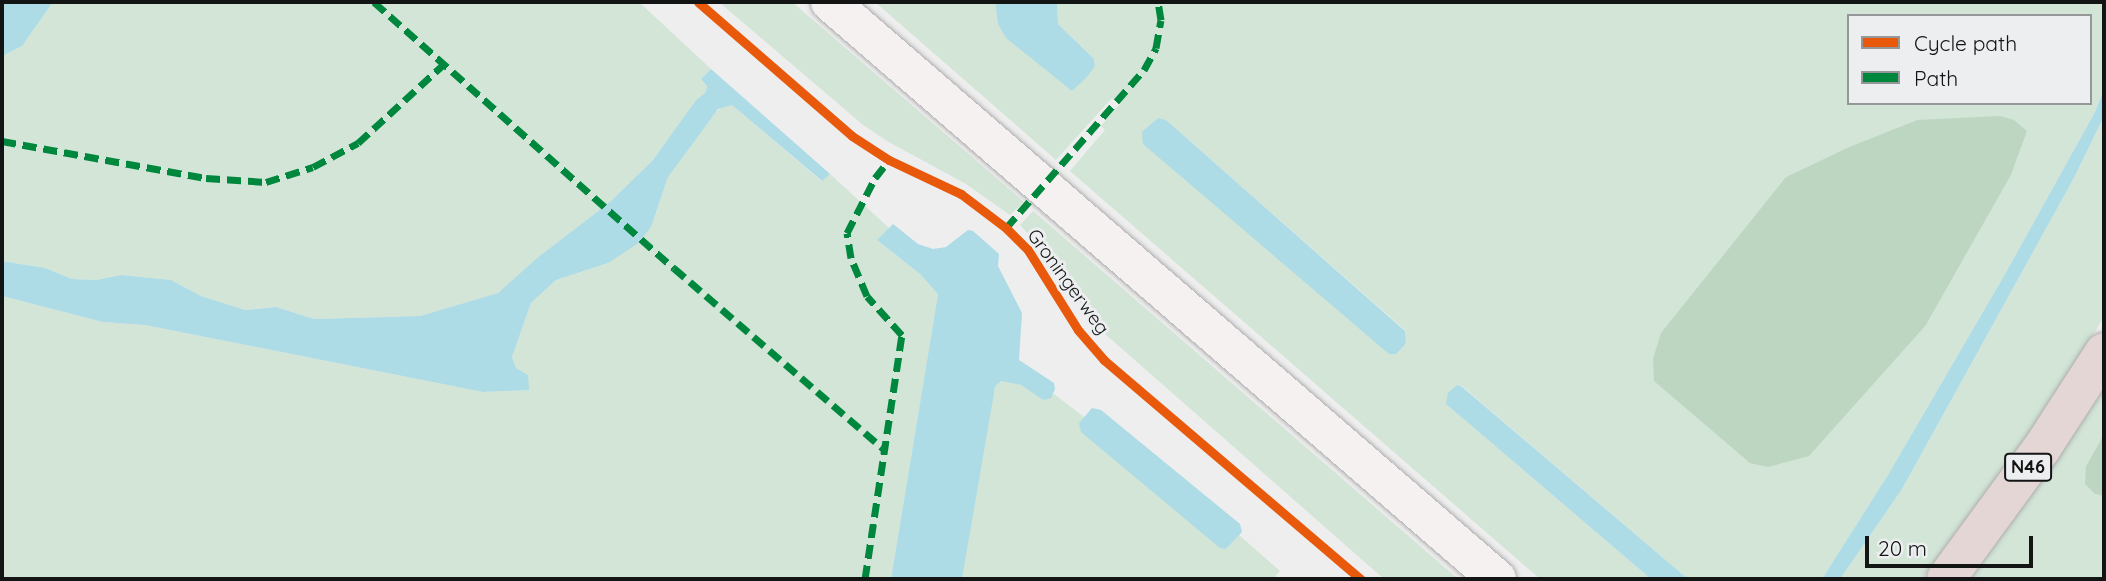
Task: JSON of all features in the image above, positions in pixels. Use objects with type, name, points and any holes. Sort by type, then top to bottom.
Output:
[{"type":"highway","name":"N46","points":[[1946,579],[2042,448],[2104,352]]},
{"type":"main road","points":[[830,2],[1497,579]]},
{"type":"green space","points":[[53,2],[639,2],[711,69],[701,79],[707,86],[706,92],[696,100],[653,160],[610,202],[537,258],[498,293],[420,316],[314,319],[276,307],[245,310],[201,296],[171,280],[121,275],[96,280],[72,279],[45,268],[2,261],[2,56],[22,46]]},
{"type":"green space","points":[[719,2],[792,2],[1024,202],[1010,215],[966,184],[887,141],[862,124]]},
{"type":"green space","points":[[875,2],[995,2],[998,24],[1095,65],[1094,59],[1058,24],[1057,2],[2104,2],[2104,89],[2095,112],[2004,276],[1888,475],[1822,579],[1688,579],[1462,386],[1457,385],[1446,404],[1651,579],[1540,579],[1070,171],[1105,130],[1101,126],[1120,104],[1112,98],[1056,160]],"holes":[[[1158,118],[1166,120],[1405,330],[1406,343],[1402,348],[1396,354],[1143,132]],[[1917,120],[2027,131],[2011,175],[1926,325],[1786,177],[1849,147]]]},
{"type":"green space","points":[[724,105],[732,105],[821,181],[830,174],[889,228],[878,241],[920,274],[938,294],[891,579],[2,579],[2,296],[103,322],[145,325],[483,392],[528,390],[528,375],[516,368],[512,357],[531,303],[556,280],[608,263],[651,227],[668,177],[708,119]]},
{"type":"green space","points":[[2000,116],[2014,120],[2027,131],[2011,175],[1926,325],[1809,456],[1768,467],[1750,463],[1654,381],[1653,359],[1661,333],[1786,177],[1849,147],[1917,120]]},
{"type":"green space","points":[[2104,116],[2104,317],[2029,437],[1922,579],[1840,579],[1902,489],[2075,176]]},
{"type":"green space","points":[[1033,211],[1458,579],[1384,579],[1096,326],[1049,257],[1020,225]]},
{"type":"green space","points":[[1001,381],[1021,385],[1043,400],[1054,394],[1084,417],[1079,423],[1226,549],[1239,535],[1280,571],[1273,579],[962,579],[992,399],[995,387]]},
{"type":"green space","points":[[2104,389],[2104,434],[2086,466],[2095,494],[2104,496],[2104,579],[1971,579]]},
{"type":"green space","points":[[2104,434],[2104,496],[2095,494],[2085,484],[2086,466]]},
{"type":"water","points":[[2,2],[53,2],[22,46],[2,56]]},
{"type":"water","points":[[995,2],[1057,2],[1058,24],[1094,59],[1095,66],[1072,91],[1006,38],[998,24]]},
{"type":"water","points":[[711,69],[830,174],[822,181],[732,105],[718,109],[668,177],[651,227],[637,244],[608,263],[556,280],[531,303],[512,357],[516,368],[528,375],[529,390],[483,392],[145,325],[103,322],[2,296],[2,261],[45,268],[72,279],[96,280],[121,275],[171,280],[201,296],[245,310],[276,307],[314,319],[420,316],[498,293],[537,258],[610,202],[653,160],[696,100],[706,92],[707,86],[701,79]]},
{"type":"water","points":[[2104,89],[2104,116],[2075,176],[1902,489],[1840,579],[1822,579],[1888,475],[2004,276],[2095,112]]},
{"type":"water","points":[[1158,118],[1166,120],[1405,331],[1406,343],[1402,348],[1396,354],[1389,354],[1143,144],[1142,132]]},
{"type":"water","points":[[893,224],[918,244],[933,249],[946,247],[968,230],[973,231],[999,254],[998,266],[1022,313],[1019,360],[1054,383],[1055,389],[1051,398],[1043,400],[1021,385],[1001,381],[995,387],[962,579],[891,579],[938,294],[920,274],[877,240]]},
{"type":"water","points":[[1457,385],[1688,579],[1651,579],[1446,404],[1448,393]]},
{"type":"water","points":[[1092,408],[1101,410],[1240,524],[1242,532],[1226,549],[1220,548],[1081,432],[1079,423]]},
{"type":"marked path","points":[[374,2],[674,268],[886,451]]},
{"type":"marked path","points":[[1006,228],[1144,70],[1156,48],[1161,20],[1158,2]]},
{"type":"marked path","points":[[2,141],[206,178],[266,182],[313,167],[358,143],[444,64]]},
{"type":"marked path","points":[[865,579],[902,335],[867,296],[851,258],[847,233],[875,178],[889,160]]},
{"type":"cycle path","name":"Groningerweg","points":[[698,2],[852,136],[889,160],[961,194],[1006,228],[1028,250],[1078,330],[1104,360],[1360,579]]}]
